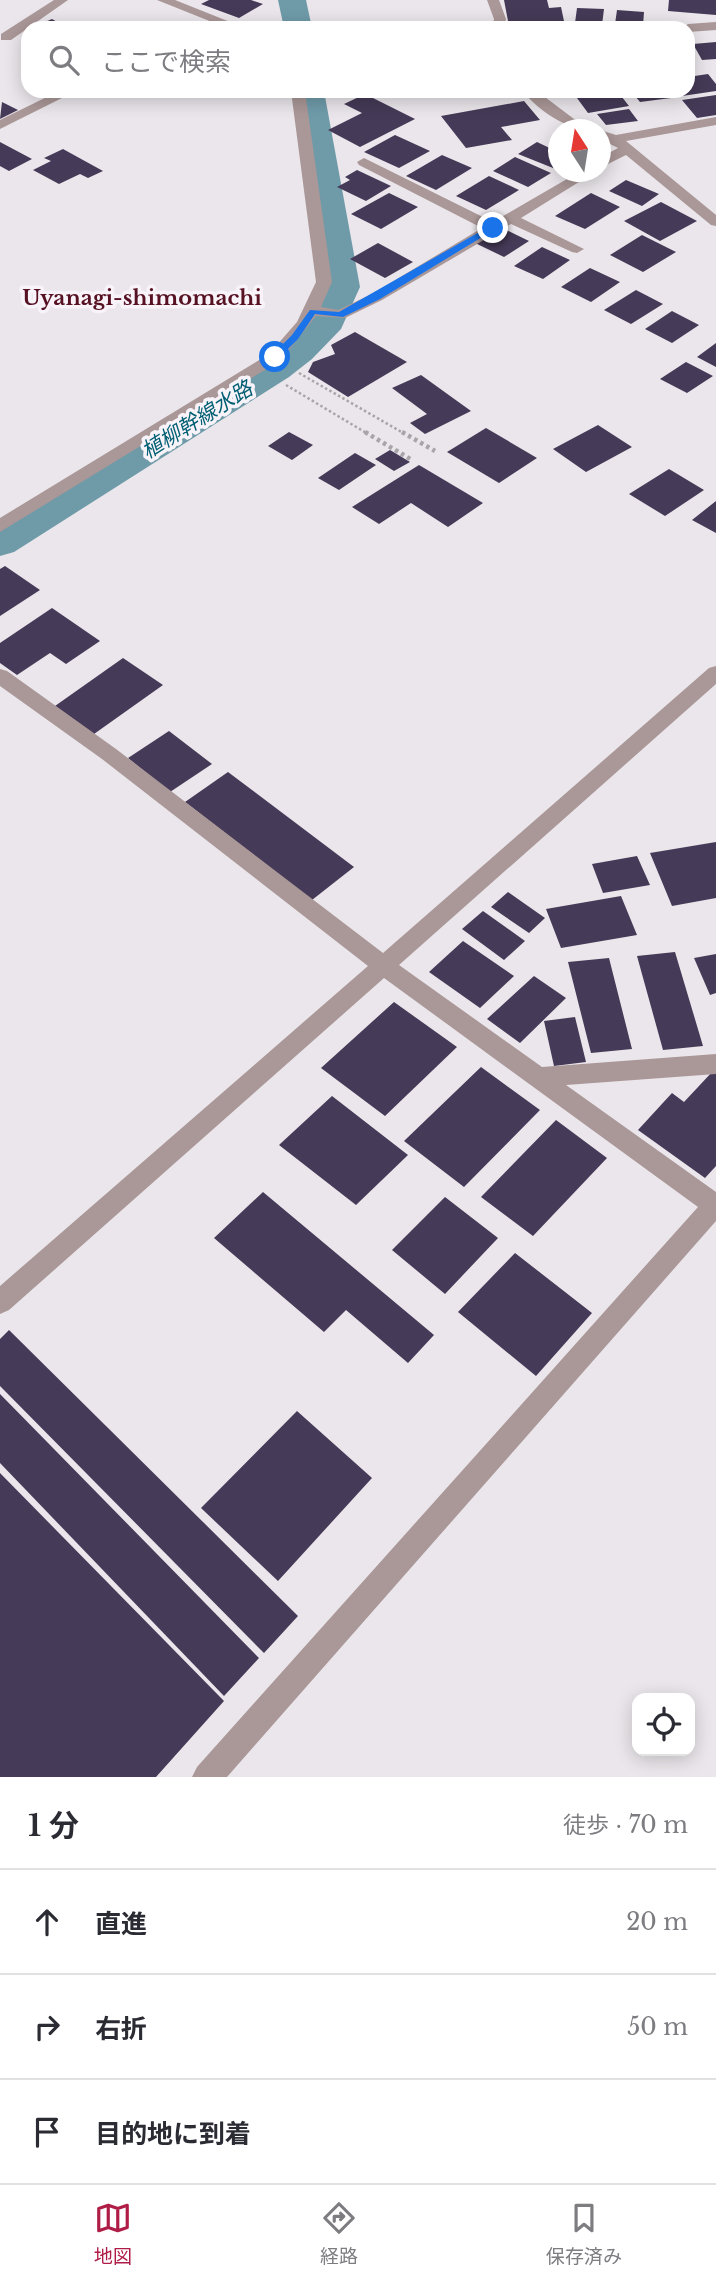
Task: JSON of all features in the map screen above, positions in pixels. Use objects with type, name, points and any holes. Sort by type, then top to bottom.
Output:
[{"type":"street","points":[[30,21],[62,0]]},
{"type":"street","points":[[163,0],[222,21]]},
{"type":"street","points":[[494,0],[500,21]]},
{"type":"street","points":[[213,21],[217,19]]},
{"type":"street","points":[[695,28],[716,26]]},
{"type":"street","points":[[6,37],[21,27]]},
{"type":"street","points":[[0,125],[55,98]]},
{"type":"street","points":[[0,526],[275,357],[295,337],[313,311],[324,282],[299,98]]},
{"type":"street","points":[[538,98],[565,119]]},
{"type":"street","points":[[611,154],[621,144],[716,121]]},
{"type":"street","points":[[611,139],[621,144],[716,222]]},
{"type":"street","points":[[364,162],[493,228]]},
{"type":"street","points":[[313,311],[340,315],[377,297],[571,182]]},
{"type":"street","points":[[510,218],[576,249]]},
{"type":"street","points":[[0,1302],[716,673]]},
{"type":"street","points":[[0,676],[108,754],[383,965],[716,1206],[207,1777]]},
{"type":"street","points":[[538,1077],[716,1064]]},
{"type":"path","points":[[293,369],[435,451]]},
{"type":"path","points":[[276,379],[412,460]]},
{"type":"building","points":[[209,0],[251,0],[263,4],[239,18],[201,4]]},
{"type":"building","points":[[504,0],[547,0],[549,8],[561,7],[564,21],[508,21]]},
{"type":"building","points":[[669,0],[716,0],[716,15],[668,11]]},
{"type":"building","points":[[577,8],[604,9],[602,21],[575,21]]},
{"type":"building","points":[[617,10],[644,12],[643,21],[615,21]]},
{"type":"building","points":[[716,42],[716,59],[702,60],[695,44]]},
{"type":"building","points":[[708,74],[716,84],[716,91],[695,94],[695,76]]},
{"type":"building","points":[[716,95],[716,115],[697,118],[682,100]]},
{"type":"building","points":[[357,98],[373,98],[415,119],[360,147],[328,130],[362,113],[344,104]]},
{"type":"building","points":[[577,98],[623,98],[629,106],[588,113]]},
{"type":"building","points":[[637,98],[671,98],[640,102]]},
{"type":"building","points":[[524,101],[540,120],[501,127],[512,140],[466,148],[441,116]]},
{"type":"building","points":[[2,102],[18,110],[0,119]]},
{"type":"building","points":[[629,109],[638,121],[611,124],[611,119],[601,119],[597,114]]},
{"type":"building","points":[[395,135],[430,151],[399,168],[364,152]]},
{"type":"building","points":[[0,142],[32,159],[9,171],[0,166]]},
{"type":"building","points":[[537,142],[548,147],[548,166],[518,154]]},
{"type":"building","points":[[63,149],[103,171],[88,178],[80,174],[59,184],[33,170],[51,161],[44,158]]},
{"type":"building","points":[[442,155],[472,168],[436,190],[406,176]]},
{"type":"building","points":[[515,157],[548,172],[548,175],[528,187],[493,171]]},
{"type":"building","points":[[357,170],[391,186],[366,201],[337,187],[350,180],[345,177]]},
{"type":"building","points":[[489,176],[519,190],[486,210],[456,196]]},
{"type":"building","points":[[626,180],[659,194],[642,206],[609,191]]},
{"type":"building","points":[[389,193],[418,207],[381,229],[351,214]]},
{"type":"building","points":[[591,193],[620,207],[585,229],[555,216]]},
{"type":"building","points":[[661,202],[697,221],[660,241],[624,221]]},
{"type":"building","points":[[498,226],[529,241],[504,257],[473,242]]},
{"type":"building","points":[[642,235],[676,252],[643,272],[610,255]]},
{"type":"building","points":[[378,243],[413,262],[385,278],[350,259]]},
{"type":"building","points":[[542,247],[570,260],[543,279],[514,266]]},
{"type":"building","points":[[590,268],[620,282],[591,302],[561,287]]},
{"type":"building","points":[[636,290],[663,304],[631,324],[604,310]]},
{"type":"building","points":[[672,311],[699,325],[672,343],[645,329]]},
{"type":"building","points":[[355,332],[407,362],[348,397],[308,372],[313,362],[335,354],[331,345]]},
{"type":"building","points":[[716,343],[716,367],[697,357]]},
{"type":"building","points":[[686,362],[713,376],[687,393],[660,379]]},
{"type":"building","points":[[421,375],[471,411],[425,434],[410,423],[427,414],[392,388]]},
{"type":"building","points":[[598,425],[632,447],[586,472],[553,449]]},
{"type":"building","points":[[486,428],[537,458],[499,483],[447,452]]},
{"type":"building","points":[[289,432],[313,445],[292,460],[268,446]]},
{"type":"building","points":[[390,450],[410,462],[394,471],[375,459]]},
{"type":"building","points":[[355,453],[376,465],[339,490],[318,478]]},
{"type":"building","points":[[419,465],[483,503],[448,527],[411,503],[379,524],[352,507]]},
{"type":"building","points":[[669,469],[704,490],[665,516],[629,494]]},
{"type":"building","points":[[716,501],[716,533],[692,520]]},
{"type":"building","points":[[5,566],[40,590],[0,616],[0,569]]},
{"type":"building","points":[[52,608],[100,641],[66,664],[50,653],[17,675],[0,663],[0,643]]},
{"type":"building","points":[[123,658],[163,685],[94,734],[55,706]]},
{"type":"building","points":[[169,731],[212,764],[170,792],[128,758]]},
{"type":"building","points":[[228,772],[354,867],[312,900],[185,802]]},
{"type":"building","points":[[716,842],[716,898],[672,906],[650,853]]},
{"type":"building","points":[[637,856],[650,885],[603,893],[592,864]]},
{"type":"building","points":[[508,892],[545,918],[529,933],[491,907]]},
{"type":"building","points":[[621,896],[637,935],[561,948],[546,909]]},
{"type":"building","points":[[483,911],[525,941],[504,960],[462,929]]},
{"type":"building","points":[[463,941],[514,976],[480,1008],[429,972]]},
{"type":"building","points":[[675,952],[703,1046],[663,1050],[637,956]]},
{"type":"building","points":[[716,954],[716,993],[710,995],[694,958]]},
{"type":"building","points":[[609,958],[632,1049],[591,1053],[568,962]]},
{"type":"building","points":[[534,976],[566,998],[520,1043],[487,1019]]},
{"type":"building","points":[[394,1002],[457,1047],[385,1116],[321,1068]]},
{"type":"building","points":[[575,1017],[586,1062],[554,1066],[544,1021]]},
{"type":"building","points":[[481,1067],[540,1110],[464,1187],[404,1141]]},
{"type":"building","points":[[713,1071],[716,1073],[716,1166],[705,1178],[638,1130],[672,1093],[684,1102]]},
{"type":"building","points":[[332,1096],[408,1155],[356,1205],[279,1145]]},
{"type":"building","points":[[556,1120],[607,1158],[533,1236],[481,1197]]},
{"type":"building","points":[[263,1192],[434,1335],[408,1363],[346,1310],[324,1332],[214,1238]]},
{"type":"building","points":[[445,1197],[498,1238],[445,1294],[392,1250]]},
{"type":"building","points":[[515,1253],[592,1313],[536,1376],[458,1312]]},
{"type":"building","points":[[9,1330],[298,1616],[264,1653],[0,1386],[0,1339]]},
{"type":"building","points":[[0,1394],[259,1658],[224,1696],[0,1463]]},
{"type":"building","points":[[297,1411],[372,1478],[278,1581],[201,1508]]},
{"type":"building","points":[[0,1473],[224,1701],[156,1777],[0,1777]]},
{"type":"waterway","name":"植柳幹線水路","points":[[292,0],[296,21]]},
{"type":"waterway","name":"植柳幹線水路","points":[[0,543],[277,370],[300,352],[329,322],[343,287],[311,98]]},
{"type":"district","name":"Uyanagi-shimomachi","points":[[142,298]]},
{"type":"route","points":[[275,357],[295,337],[313,311],[340,315],[377,297],[493,228]]}]
